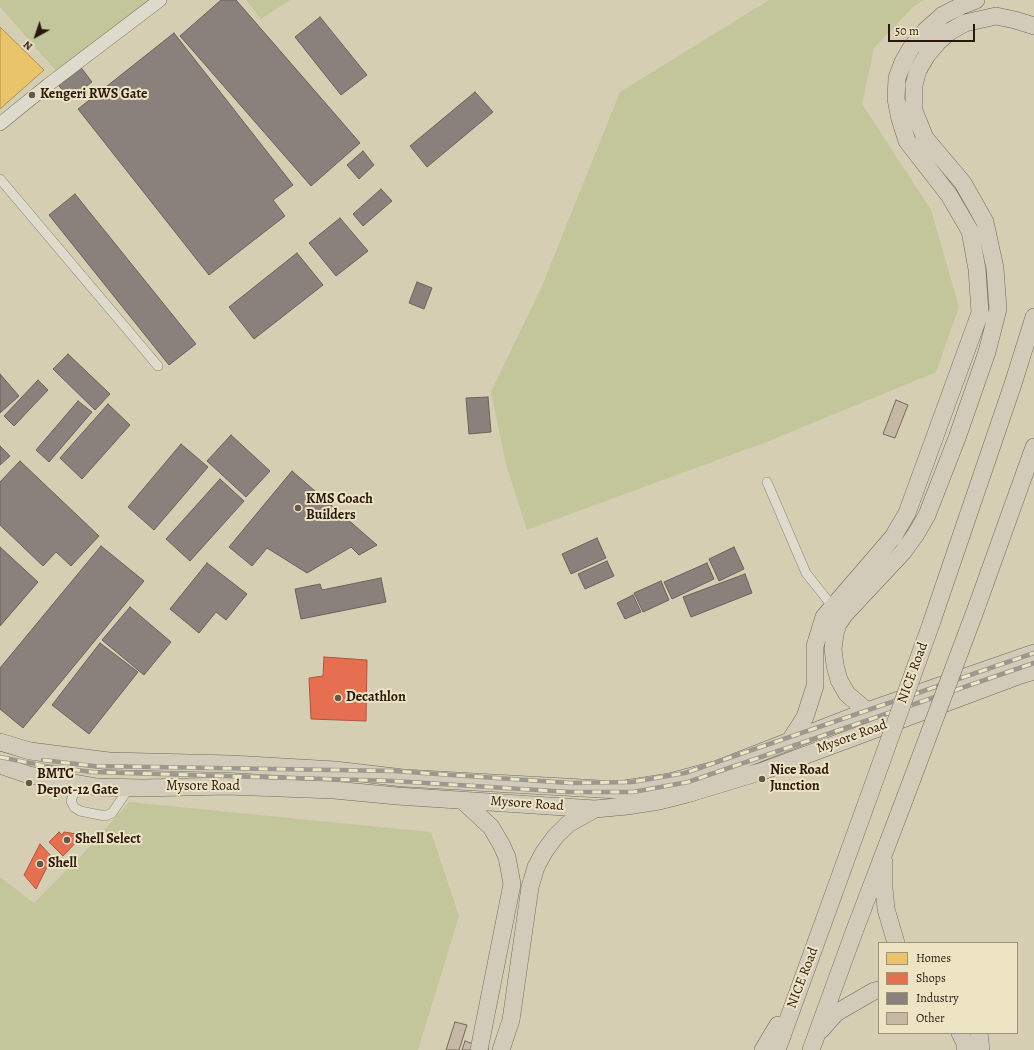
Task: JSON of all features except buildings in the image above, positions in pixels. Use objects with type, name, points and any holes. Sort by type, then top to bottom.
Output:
[{"type":"highway","points":[[789,742],[805,717],[815,686],[815,646],[824,617],[893,536],[907,513],[980,313],[977,269],[970,231],[949,195],[907,141],[896,99],[897,78],[903,62],[926,30],[943,15],[976,0]]},
{"type":"highway","points":[[867,711],[848,694],[839,680],[833,649],[838,624],[845,614],[903,552],[916,534],[927,514],[960,431],[987,352],[998,309],[995,268],[985,222],[963,183],[925,138],[914,111],[914,85],[918,70],[930,50],[949,32],[965,23],[996,16],[1034,26]]},
{"type":"highway","name":"NICE Road","points":[[777,1050],[794,999],[812,954],[931,624],[1011,390],[1034,317]]},
{"type":"highway","points":[[814,1042],[884,852],[978,606],[1034,447]]},
{"type":"highway","name":"Mysore Road","points":[[0,742],[30,750],[109,761],[246,765],[335,770],[402,778],[618,790],[670,782],[718,770],[867,711],[1034,653]]},
{"type":"highway","name":"Mysore Road","points":[[0,765],[29,775],[97,787],[129,788],[227,786],[327,790],[595,809],[659,801],[722,784],[763,771],[1011,678],[1034,671]]},
{"type":"highway","points":[[97,787],[109,761]]},
{"type":"highway","points":[[462,800],[491,827],[507,858],[512,884],[479,1050]]},
{"type":"highway","points":[[501,1050],[511,1020],[530,887],[536,868],[544,852],[555,837],[568,824],[595,809]]},
{"type":"highway","points":[[884,852],[884,888],[886,909],[896,942]]},
{"type":"highway","points":[[814,1042],[836,1013],[874,991],[878,990]]},
{"type":"highway","points":[[763,1050],[794,999]]},
{"type":"highway","points":[[960,1034],[965,1043],[965,1050]]},
{"type":"highway","points":[[979,1034],[981,1050]]},
{"type":"street","points":[[0,124],[48,85],[160,0]]},
{"type":"street","points":[[0,179],[158,366]]},
{"type":"street","points":[[767,482],[806,573],[833,607]]},
{"type":"street","points":[[77,784],[71,801],[74,807],[80,812],[105,816],[112,813],[129,788]]},
{"type":"green space","points":[[0,0],[151,0],[56,71],[0,7]]},
{"type":"green space","points":[[246,0],[290,0],[261,19]]},
{"type":"green space","points":[[769,0],[924,0],[913,7],[874,48],[862,104],[931,210],[959,307],[936,372],[769,441],[527,530],[506,464],[491,392],[542,286],[620,92]]},
{"type":"green space","points":[[129,802],[431,832],[459,916],[418,1050],[0,1050],[0,877],[34,903],[83,854]]},
{"type":"railway","points":[[43,760],[93,766],[394,771],[570,783],[632,782],[685,773],[1034,653]]},
{"type":"railway","points":[[0,757],[45,766],[92,772],[394,781],[569,792],[633,792],[688,782],[1034,663]]},
{"type":"place","name":"Kengeri RWS Gate","points":[[32,95]]},
{"type":"place","name":"KMS Coach Builders","points":[[298,508]]},
{"type":"place","name":"Decathlon","points":[[338,698]]},
{"type":"place","name":"Nice Road Junction","points":[[762,779]]},
{"type":"place","name":"BMTC Depot-12 Gate","points":[[29,783]]},
{"type":"place","name":"Shell Select","points":[[67,840]]},
{"type":"place","name":"Shell","points":[[40,864]]}]
